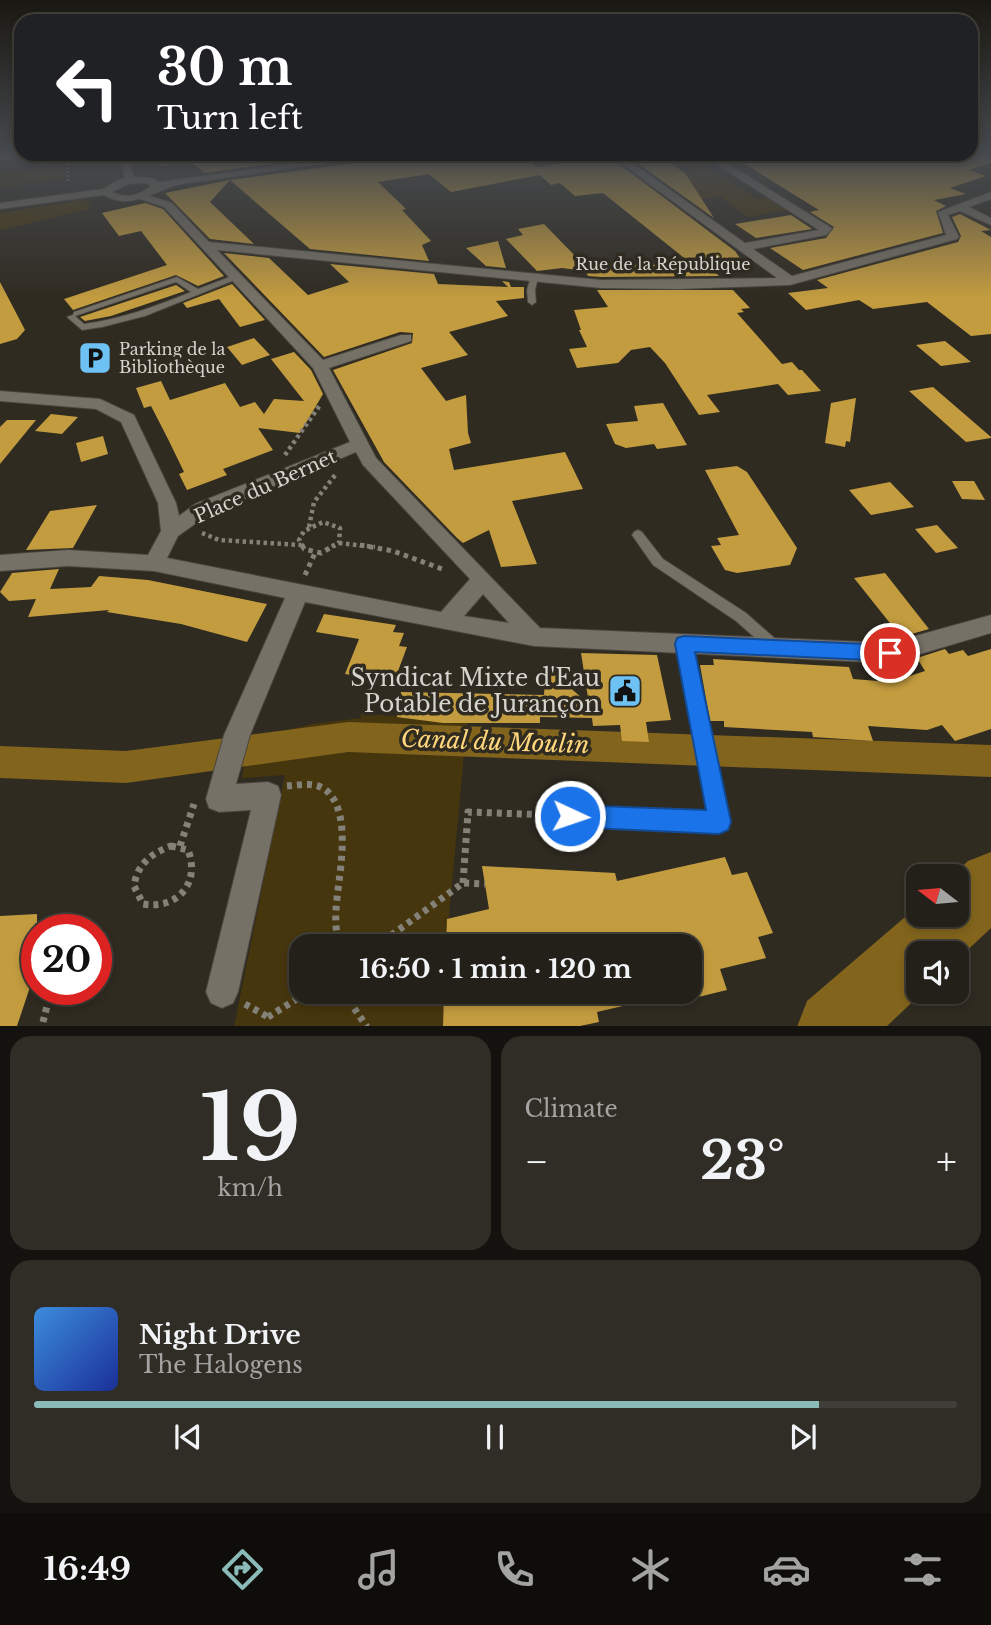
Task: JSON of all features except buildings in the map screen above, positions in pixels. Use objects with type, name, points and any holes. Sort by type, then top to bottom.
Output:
[{"type":"street","points":[[0,206],[24,203]]},
{"type":"street","points":[[162,203],[168,205],[208,245],[320,366],[360,444]]},
{"type":"street","points":[[682,203],[790,281]]},
{"type":"street","points":[[743,247],[822,233],[826,229],[784,203]]},
{"type":"street","points":[[960,206],[969,203]]},
{"type":"street","points":[[960,206],[991,222]]},
{"type":"street","name":"Rue de la République","points":[[208,245],[601,284],[678,285],[790,281],[953,237],[942,214],[960,206]]},
{"type":"street","points":[[320,366],[406,338]]},
{"type":"street","points":[[0,396],[100,404],[128,419],[167,503],[171,531]]},
{"type":"street","name":"Place du Bernet","points":[[154,563],[171,531],[202,509],[360,444],[369,461],[483,579],[534,637]]},
{"type":"street","points":[[0,563],[68,558],[154,563],[534,637],[890,653],[991,624]]},
{"type":"street","points":[[446,622],[483,579]]},
{"type":"street","points":[[222,992],[268,795],[219,799],[237,735],[298,592]]},
{"type":"lane","points":[[195,290],[177,279],[74,316],[82,327],[97,326],[158,310],[195,290],[238,277]]},
{"type":"lane","points":[[532,302],[534,278]]},
{"type":"lane","points":[[638,535],[658,562],[741,617],[775,648]]},
{"type":"lane","points":[[570,816],[719,822],[684,644]]},
{"type":"path","points":[[272,480],[272,471],[314,416],[331,386]]},
{"type":"path","points":[[309,527],[314,502],[339,470]]},
{"type":"path","points":[[189,518],[202,533],[219,540],[301,545],[308,552],[321,553],[340,543],[387,549],[411,557],[429,568],[464,572],[483,579]]},
{"type":"path","points":[[301,545],[301,535],[309,527],[323,522],[336,525],[342,533],[340,543]]},
{"type":"path","points":[[290,785],[314,785],[335,799],[341,813],[342,862],[335,909],[337,934]]},
{"type":"path","points":[[180,846],[195,803]]},
{"type":"path","points":[[464,883],[468,811],[570,816]]},
{"type":"path","points":[[180,846],[188,850],[195,866],[188,887],[170,904],[160,907],[143,904],[137,898],[134,882],[142,863],[160,849],[180,846]]},
{"type":"path","points":[[393,934],[464,883],[485,884]]},
{"type":"path","points":[[268,1026],[268,1017],[289,1004]]},
{"type":"path","points":[[351,1004],[366,1026]]},
{"type":"path","points":[[43,1022],[47,1006]]},
{"type":"shaded area","points":[[64,203],[91,205],[86,210],[0,230],[0,213]]},
{"type":"shaded area","points":[[729,203],[777,203],[789,210],[747,217]]},
{"type":"shaded area","points":[[361,713],[467,723],[447,934],[289,934],[289,1004],[444,1004],[443,1026],[234,1026],[285,775],[242,778],[249,740],[312,724],[361,718]]},
{"type":"waterway","name":"Canal du Moulin","points":[[0,762],[126,767],[348,737],[991,761]]},
{"type":"waterway","points":[[834,1026],[991,884]]},
{"type":"place","name":"Parking de la Bibliothèque","points":[[95,358]]},
{"type":"place","name":"Syndicat Mixte d'Eau Potable de Jurançon","points":[[625,691]]},
{"type":"route","points":[[570,816],[719,822],[684,644],[890,653]]}]
